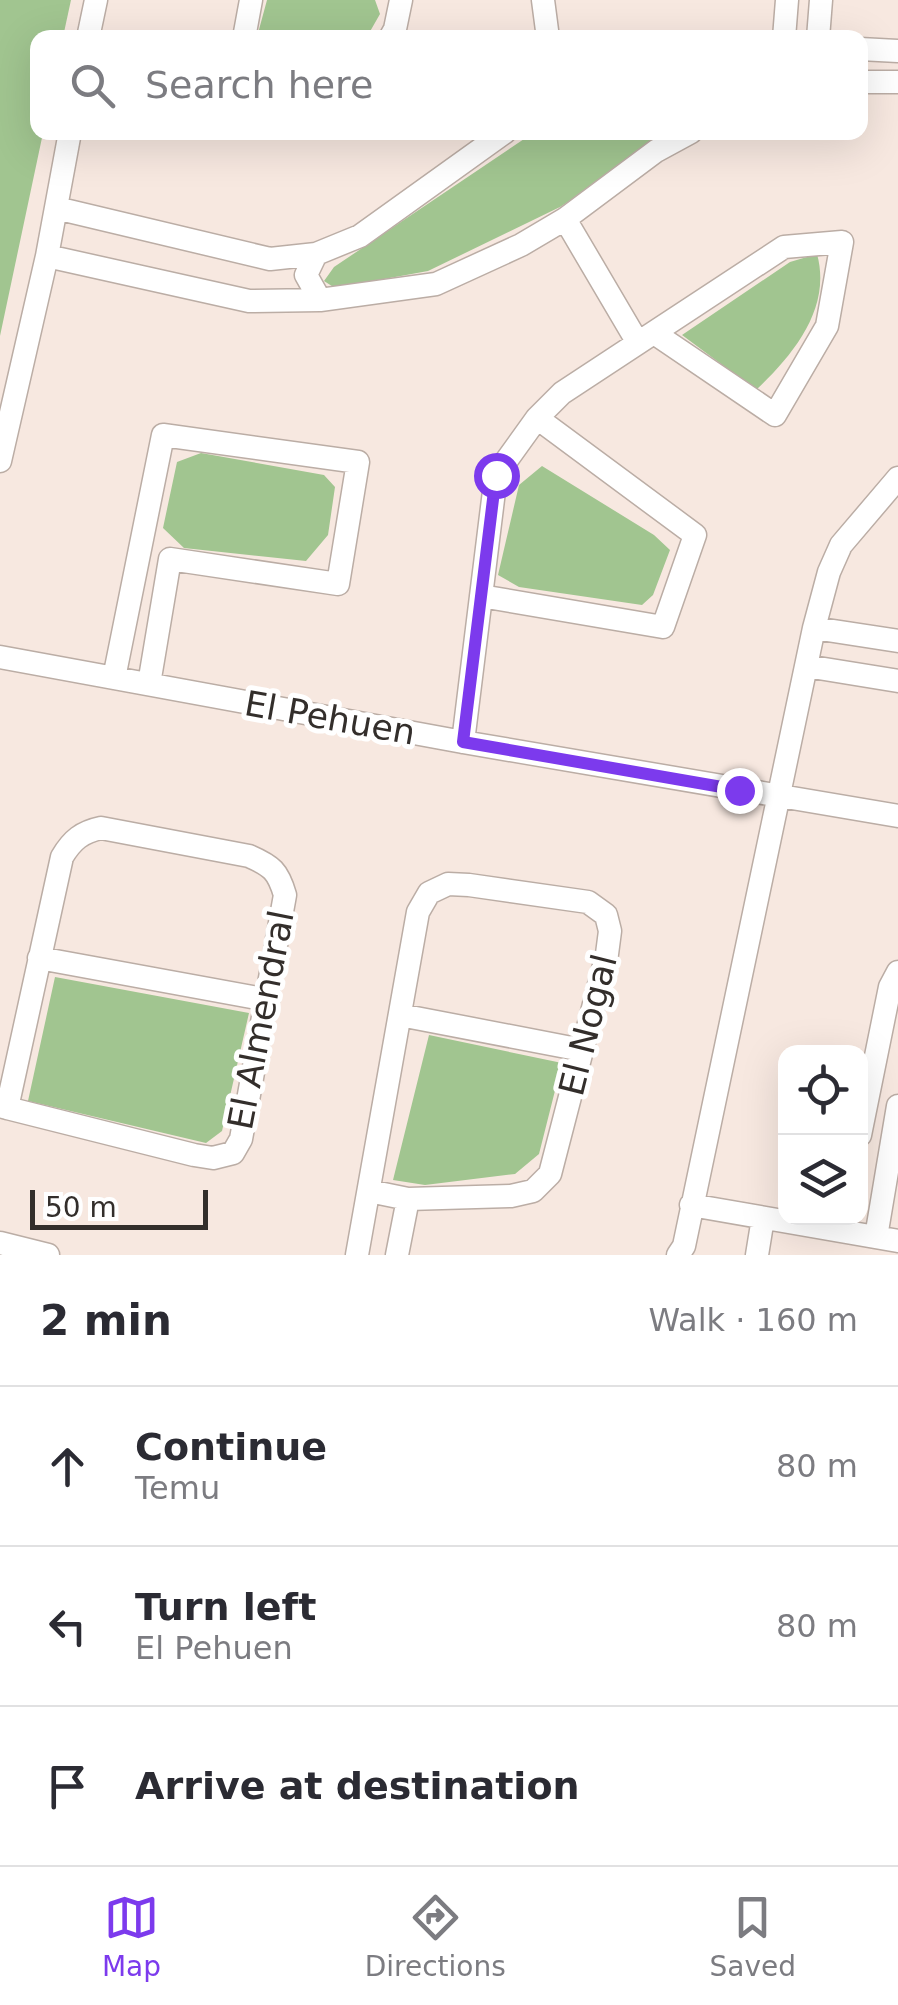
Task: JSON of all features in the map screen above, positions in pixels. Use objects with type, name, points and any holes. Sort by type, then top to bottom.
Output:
[{"type":"street","points":[[90,30],[96,0]]},
{"type":"street","points":[[245,30],[251,0]]},
{"type":"street","points":[[394,30],[401,0]]},
{"type":"street","points":[[543,0],[547,30]]},
{"type":"street","points":[[785,30],[788,0]]},
{"type":"street","points":[[818,30],[820,0]]},
{"type":"street","points":[[868,49],[898,51]]},
{"type":"street","points":[[868,82],[898,82]]},
{"type":"street","points":[[0,461],[47,256],[69,140]]},
{"type":"street","points":[[56,208],[270,259],[316,254],[360,236],[494,140]]},
{"type":"street","points":[[47,256],[249,302],[320,300],[436,284],[521,245],[676,140]]},
{"type":"street","points":[[463,742],[496,475],[537,418],[562,393],[646,338],[784,246],[842,242],[827,326],[775,415],[646,338],[565,218]]},
{"type":"street","points":[[316,254],[306,275],[320,300]]},
{"type":"street","points":[[481,596],[663,627],[695,535],[537,418]]},
{"type":"street","points":[[114,678],[138,554],[163,435],[358,462],[338,584],[138,554]]},
{"type":"street","points":[[683,1252],[829,572],[841,545],[898,478]]},
{"type":"street","points":[[149,684],[170,559]]},
{"type":"street","points":[[814,628],[898,641]]},
{"type":"street","name":"El Pehuen","points":[[0,657],[898,816]]},
{"type":"street","points":[[806,666],[898,681]]},
{"type":"street","name":"El Almendral","points":[[102,828],[249,856],[269,864],[280,878],[285,896],[268,1000],[241,1139],[234,1154],[213,1158],[194,1155],[4,1107],[6,1073],[39,958],[62,857],[84,832],[102,828]]},
{"type":"street","name":"El Nogal","points":[[357,1255],[418,912],[429,893],[448,884],[469,885],[588,902],[606,915],[610,931],[550,1174],[533,1191],[511,1196],[408,1199],[369,1191]]},
{"type":"street","points":[[39,958],[268,1000]]},
{"type":"street","points":[[868,1096],[890,987],[898,972]]},
{"type":"street","points":[[400,1015],[582,1050]]},
{"type":"street","points":[[846,1225],[887,1239],[898,1106],[870,1086]]},
{"type":"street","points":[[396,1255],[408,1199]]},
{"type":"street","points":[[691,1205],[778,1219]]},
{"type":"street","points":[[757,1255],[763,1218]]},
{"type":"street","points":[[0,1243],[48,1255]]},
{"type":"green space","points":[[0,0],[71,0],[65,30],[30,30],[30,140],[42,140],[0,336]]},
{"type":"green space","points":[[267,0],[375,0],[380,14],[371,30],[259,30]]},
{"type":"green space","points":[[523,140],[667,140],[560,207],[428,271],[335,288],[324,281],[334,267]]},
{"type":"green space","points":[[817,254],[820,274],[814,312],[796,346],[756,390],[682,335],[790,262]]},
{"type":"green space","points":[[201,453],[324,475],[335,487],[328,535],[306,561],[184,548],[163,528],[177,462]]},
{"type":"green space","points":[[542,466],[654,535],[670,550],[653,595],[642,605],[519,587],[498,575],[519,485]]},
{"type":"green space","points":[[55,977],[249,1013],[222,1131],[206,1143],[28,1101]]},
{"type":"green space","points":[[429,1035],[562,1063],[539,1154],[515,1174],[425,1185],[393,1180]]},
{"type":"route","points":[[496,475],[463,742],[739,790]]}]
